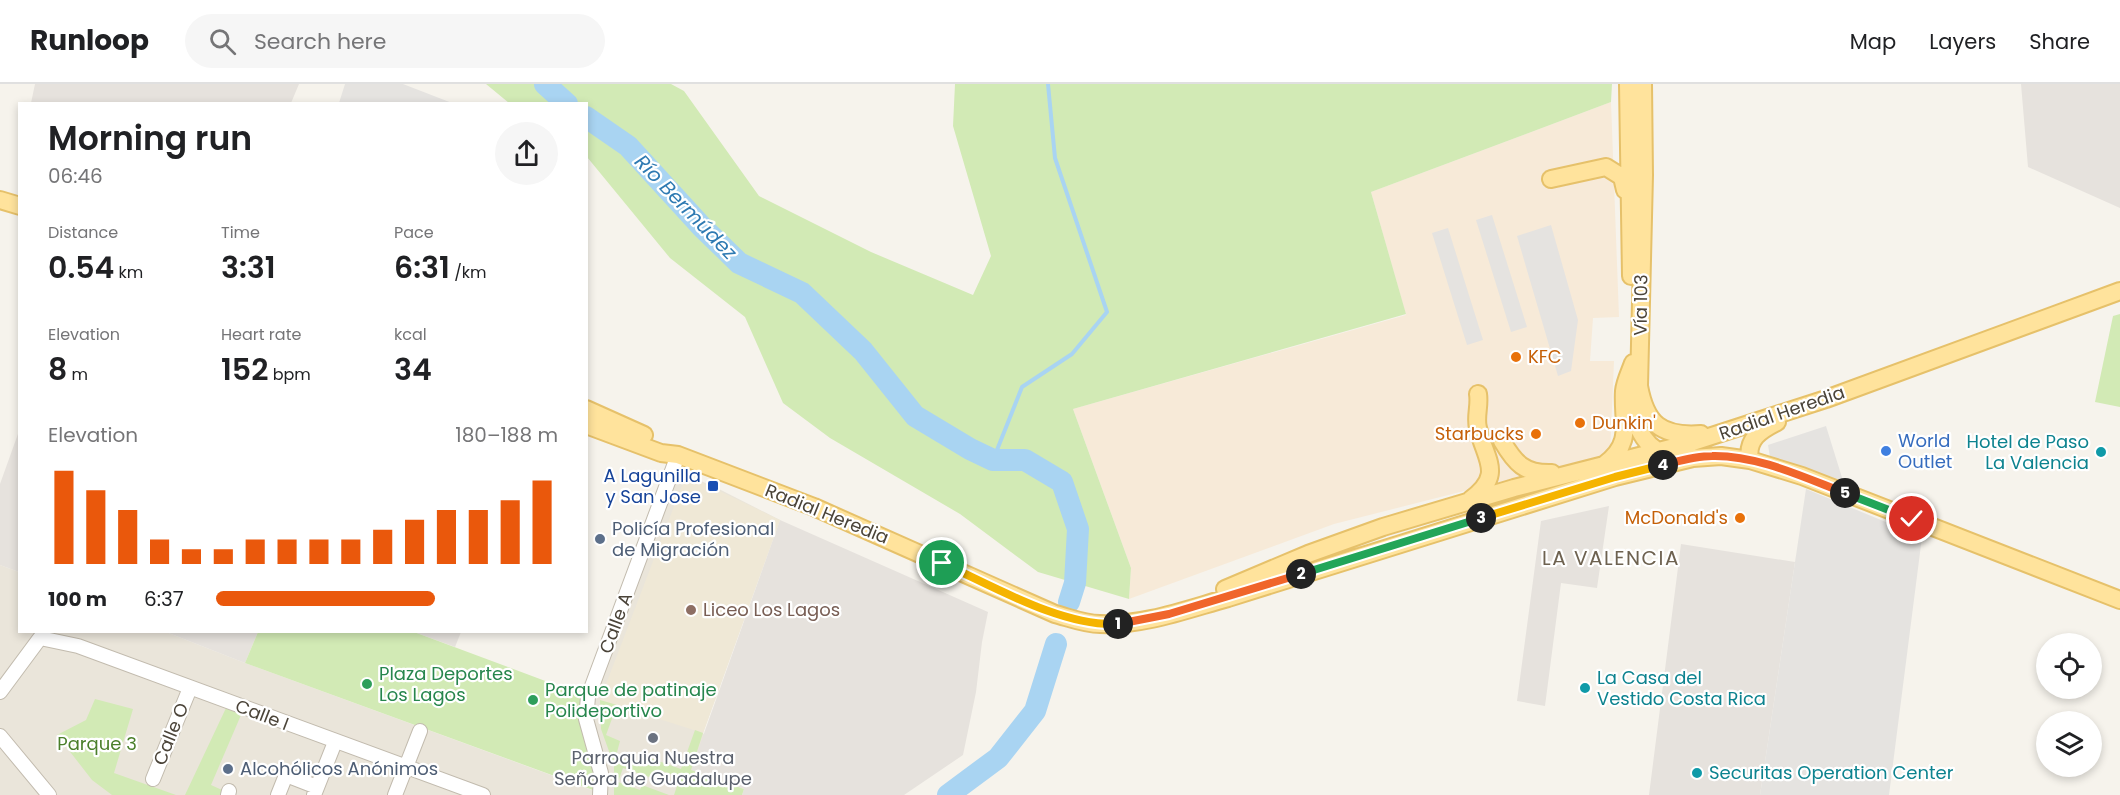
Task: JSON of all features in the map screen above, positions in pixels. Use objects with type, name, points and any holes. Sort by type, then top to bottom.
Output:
[{"type":"main road","name":"Vía 103","points":[[1628,84],[1631,142],[1633,363]]},
{"type":"main road","points":[[1636,84],[1642,114],[1631,142],[1642,158],[1644,175]]},
{"type":"main road","name":"Vía 103","points":[[1643,84],[1644,175],[1639,386],[1646,412],[1658,426],[1678,435],[1702,434],[1749,424]]},
{"type":"main road","points":[[1551,179],[1606,167],[1622,177],[1631,286]]},
{"type":"main road","points":[[0,200],[18,205]]},
{"type":"main road","name":"Radial Heredia","points":[[1169,614],[1308,554],[1383,527],[1514,488],[1659,452],[1749,424],[1826,399],[2120,291]]},
{"type":"main road","points":[[1633,363],[1634,416],[1640,432],[1659,452],[1674,457],[1693,458]]},
{"type":"main road","points":[[1602,466],[1616,457],[1624,440],[1624,390],[1633,363]]},
{"type":"main road","points":[[1463,505],[1485,487],[1491,470],[1490,460],[1478,427],[1480,405],[1478,394]]},
{"type":"main road","points":[[1750,460],[1750,447],[1762,429],[1826,399]]},
{"type":"main road","points":[[588,411],[664,444],[678,455]]},
{"type":"main road","points":[[588,418],[647,447]]},
{"type":"main road","name":"Radial Heredia","points":[[588,426],[661,453],[678,455],[814,507],[1055,614],[1083,622],[1123,623],[1169,614],[1615,477],[1693,458],[1721,456],[1750,460],[1802,476],[2120,600]]},
{"type":"main road","points":[[1502,441],[1517,465],[1524,469],[1542,473],[1580,472]]},
{"type":"main road","points":[[1256,589],[1350,548],[1503,501],[1514,488]]},
{"type":"street","name":"Calle A","points":[[600,795],[601,773],[586,719],[588,697],[678,455]]},
{"type":"street","name":"Calle I","points":[[0,692],[40,638],[78,646],[483,795]]},
{"type":"street","name":"Calle O","points":[[153,779],[190,688]]},
{"type":"street","points":[[395,795],[420,731]]},
{"type":"street","points":[[0,736],[46,794]]},
{"type":"street","points":[[278,795],[286,775],[315,791],[335,742]]},
{"type":"shaded area","points":[[35,84],[299,84],[291,102],[31,102]]},
{"type":"shaded area","points":[[345,84],[403,84],[449,102],[339,102]]},
{"type":"shaded area","points":[[2021,84],[2120,84],[2120,208],[2028,167]]},
{"type":"shaded area","points":[[1611,102],[1619,317],[1593,318],[1590,361],[1614,361],[1610,454],[1334,524],[1129,599],[1131,568],[1073,409],[1406,315],[1371,192]]},
{"type":"shaded area","points":[[1492,215],[1527,327],[1511,332],[1476,220]]},
{"type":"shaded area","points":[[1551,225],[1578,320],[1571,371],[1558,376],[1517,236]]},
{"type":"shaded area","points":[[1448,228],[1483,340],[1467,345],[1432,233]]},
{"type":"shaded area","points":[[1826,426],[1844,484],[1770,457],[1768,445]]},
{"type":"shaded area","points":[[18,434],[18,572],[0,565],[0,484]]},
{"type":"shaded area","points":[[672,469],[715,487],[780,520],[703,733],[742,795],[0,795],[0,565],[18,572],[18,633],[169,633],[600,793],[586,719]]},
{"type":"shaded area","name":"Liceo Los Lagos","points":[[686,475],[780,520],[703,733],[600,700]]},
{"type":"shaded area","points":[[1806,489],[1922,537],[1889,795],[1760,795]]},
{"type":"shaded area","points":[[1609,506],[1597,588],[1561,583],[1545,706],[1517,701],[1541,521]]},
{"type":"shaded area","points":[[780,520],[988,612],[976,692],[963,755],[904,795],[742,795],[744,789],[691,770]]},
{"type":"shaded area","points":[[1681,544],[1795,562],[1760,795],[1649,795]]},
{"type":"shaded area","points":[[169,633],[258,633],[245,663]]},
{"type":"shaded area","points":[[417,633],[461,633],[455,647]]},
{"type":"green space","points":[[486,84],[671,84],[684,91],[759,196],[871,252],[973,295],[991,256],[953,126],[955,84],[1612,84],[1611,102],[1371,192],[1406,314],[1073,409],[1131,568],[1129,599],[1038,572],[960,514],[830,438],[783,403],[745,317],[670,258],[588,158],[588,102],[508,102]]},
{"type":"green space","points":[[2120,314],[2120,407],[2095,402],[2113,316]]},
{"type":"green space","points":[[258,633],[417,633],[588,697],[601,793],[245,663]]},
{"type":"green space","name":"Parque 3","points":[[95,699],[133,709],[114,773],[176,795],[112,795],[92,780],[57,735],[86,720]]},
{"type":"green space","points":[[600,700],[617,705],[606,735],[620,741],[616,756],[644,767],[647,757],[681,769],[695,730],[703,733],[691,770],[744,789],[742,795],[674,795],[680,777],[658,770],[655,779],[623,768],[618,782],[640,790],[642,785],[669,795],[614,795],[614,765],[601,729]]},
{"type":"green space","points":[[226,708],[241,715],[211,785],[222,790],[220,795],[185,795]]},
{"type":"waterway","name":"Río Bermúdez","points":[[545,84],[565,102]]},
{"type":"waterway","points":[[993,460],[1022,387],[1072,354],[1107,312],[1055,158],[1048,84]]},
{"type":"waterway","name":"Río Bermúdez","points":[[588,118],[628,146],[702,227],[739,263],[802,293],[863,351],[915,416],[993,460],[1025,460],[1062,482],[1078,529],[1075,583],[1069,602]]},
{"type":"waterway","name":"Río Bermúdez","points":[[948,795],[998,758],[1035,711],[1056,644]]},
{"type":"place","name":"KFC","points":[[1516,357]]},
{"type":"place","name":"Dunkin'","points":[[1580,423]]},
{"type":"place","name":"Starbucks","points":[[1536,434]]},
{"type":"place","name":"World Outlet","points":[[1886,451]]},
{"type":"place","name":"Hotel de Paso La Valencia","points":[[2101,452]]},
{"type":"place","name":"A Lagunilla y San Jose","points":[[713,486]]},
{"type":"place","name":"McDonald's","points":[[1740,518]]},
{"type":"place","name":"Policía Profesional de Migración","points":[[600,539]]},
{"type":"place","name":"Liceo Los Lagos","points":[[691,610]]},
{"type":"place","name":"Plaza Deportes Los Lagos","points":[[367,684]]},
{"type":"place","name":"La Casa del Vestido Costa Rica","points":[[1585,688]]},
{"type":"place","name":"Parque de patinaje Polideportivo","points":[[533,700]]},
{"type":"place","name":"Parroquia Nuestra Señora de Guadalupe","points":[[653,738]]},
{"type":"place","name":"Alcohólicos Anónimos","points":[[228,769]]},
{"type":"place","name":"Securitas Operation Center","points":[[1697,773]]},
{"type":"district","name":"LA VALENCIA","points":[[1611,558]]},
{"type":"route","points":[[942,563],[1055,614],[1102,625],[1123,623],[1150,619],[1228,598],[1615,477],[1709,456],[1735,456],[1802,476],[1912,519]]}]
